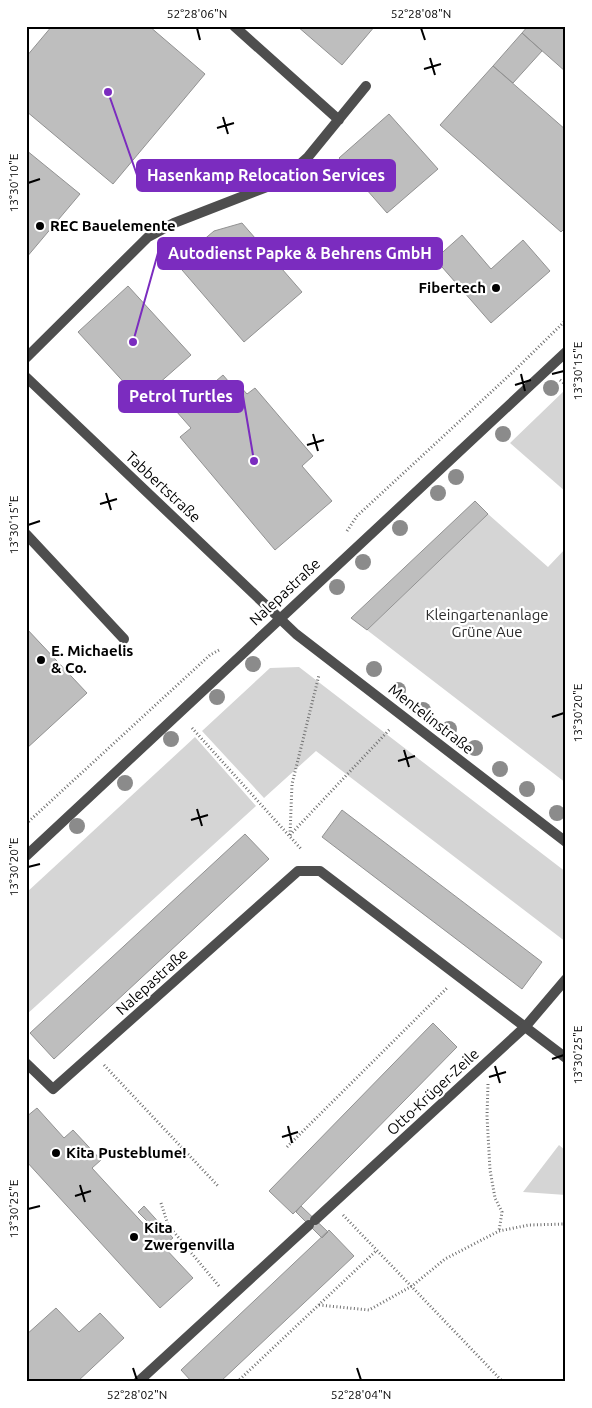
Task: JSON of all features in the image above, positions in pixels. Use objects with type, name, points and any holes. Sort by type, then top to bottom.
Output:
[{"type":"street","points":[[234,26],[339,120]]},
{"type":"street","points":[[26,358],[148,237],[174,223],[272,185],[289,174],[308,157],[366,86]]},
{"type":"street","name":"Nalepastraße","points":[[26,856],[566,352]]},
{"type":"street","name":"Tabbertstraße","points":[[26,377],[279,618]]},
{"type":"street","points":[[26,534],[124,639]]},
{"type":"street","name":"Mentelinstraße","points":[[279,618],[302,638],[566,842]]},
{"type":"street","name":"Nalepastraße","points":[[26,1063],[53,1089],[298,871],[320,871],[526,1026]]},
{"type":"street","name":"Otto-Krüger-Zeile","points":[[138,1382],[526,1026],[566,979]]},
{"type":"street","points":[[526,1026],[566,1058]]},
{"type":"path","points":[[344,536],[357,516],[566,320]]},
{"type":"path","points":[[26,824],[210,655],[226,647]]},
{"type":"path","points":[[290,835],[292,784],[319,675]]},
{"type":"path","points":[[192,728],[302,850]]},
{"type":"path","points":[[290,835],[390,729]]},
{"type":"path","points":[[287,1147],[452,982]]},
{"type":"path","points":[[94,1053],[219,1187]]},
{"type":"path","points":[[488,1077],[487,1116],[490,1170],[495,1198],[502,1212],[499,1231]]},
{"type":"path","points":[[161,1203],[168,1225],[224,1292]]},
{"type":"path","points":[[332,1205],[503,1382]]},
{"type":"path","points":[[319,1305],[369,1310],[412,1286],[445,1259],[499,1231],[529,1225],[566,1224]]},
{"type":"path","points":[[238,1382],[377,1250]]},
{"type":"green space","points":[[566,389],[566,492],[510,443]]},
{"type":"green space","name":"Kleingartenanlage Grüne Aue","points":[[488,514],[548,567],[566,548],[566,783],[367,630]]},
{"type":"green space","points":[[299,667],[566,872],[566,942],[316,751],[264,798],[202,731],[270,668]]},
{"type":"green space","points":[[195,737],[256,806],[26,1015],[26,893]]},
{"type":"green space","points":[[559,1145],[566,1151],[566,1195],[523,1192]]},
{"type":"building","points":[[52,26],[149,26],[205,74],[113,184],[26,111],[26,57]]},
{"type":"building","points":[[297,26],[375,26],[342,65]]},
{"type":"building","points":[[528,26],[566,26],[566,72],[522,33]]},
{"type":"building","points":[[522,33],[542,51],[513,83],[493,66]]},
{"type":"building","points":[[493,66],[566,130],[566,227],[561,232],[440,125]]},
{"type":"building","points":[[389,114],[438,169],[387,213],[339,158]]},
{"type":"building","name":"REC Bauelemente","points":[[26,150],[80,194],[26,258]]},
{"type":"building","points":[[242,223],[302,292],[244,342],[176,263],[214,231]]},
{"type":"building","name":"Fibertech","points":[[462,235],[491,269],[523,240],[550,271],[491,323],[435,259]]},
{"type":"building","points":[[128,286],[191,355],[140,400],[78,332]]},
{"type":"building","points":[[223,375],[235,389],[239,385],[247,394],[255,388],[313,456],[302,466],[332,501],[275,550],[180,437],[191,428],[176,411],[190,398],[194,400]]},
{"type":"building","points":[[475,501],[488,514],[367,630],[351,618]]},
{"type":"building","name":"E. Michaelis & Co.","points":[[26,628],[87,693],[26,749]]},
{"type":"building","points":[[342,810],[542,962],[522,989],[322,837]]},
{"type":"building","points":[[245,834],[269,859],[54,1059],[30,1033]]},
{"type":"building","points":[[433,1023],[457,1047],[293,1214],[269,1191]]},
{"type":"building","points":[[37,1108],[64,1138],[73,1130],[101,1160],[92,1168],[149,1230],[153,1227],[138,1212],[144,1206],[173,1238],[163,1246],[193,1278],[160,1308],[26,1161],[26,1117]]},
{"type":"building","points":[[301,1206],[328,1232],[322,1238],[296,1212]]},
{"type":"building","points":[[329,1230],[354,1256],[220,1382],[192,1382],[181,1370]]},
{"type":"building","points":[[56,1308],[79,1332],[100,1313],[124,1338],[77,1382],[26,1382],[26,1335]]},
{"type":"place","name":"Hasenkamp Relocation Services","points":[[108,92]]},
{"type":"place","name":"REC Bauelemente","points":[[40,226]]},
{"type":"place","name":"Fibertech","points":[[496,288]]},
{"type":"place","name":"Autodienst Papke & Behrens GmbH","points":[[133,342]]},
{"type":"place","name":"Petrol Turtles","points":[[254,461]]},
{"type":"place","name":"E. Michaelis & Co.","points":[[41,660]]},
{"type":"place","name":"Kita Pusteblume!","points":[[56,1153]]},
{"type":"place","name":"Kita Zwergenvilla","points":[[134,1237]]}]
